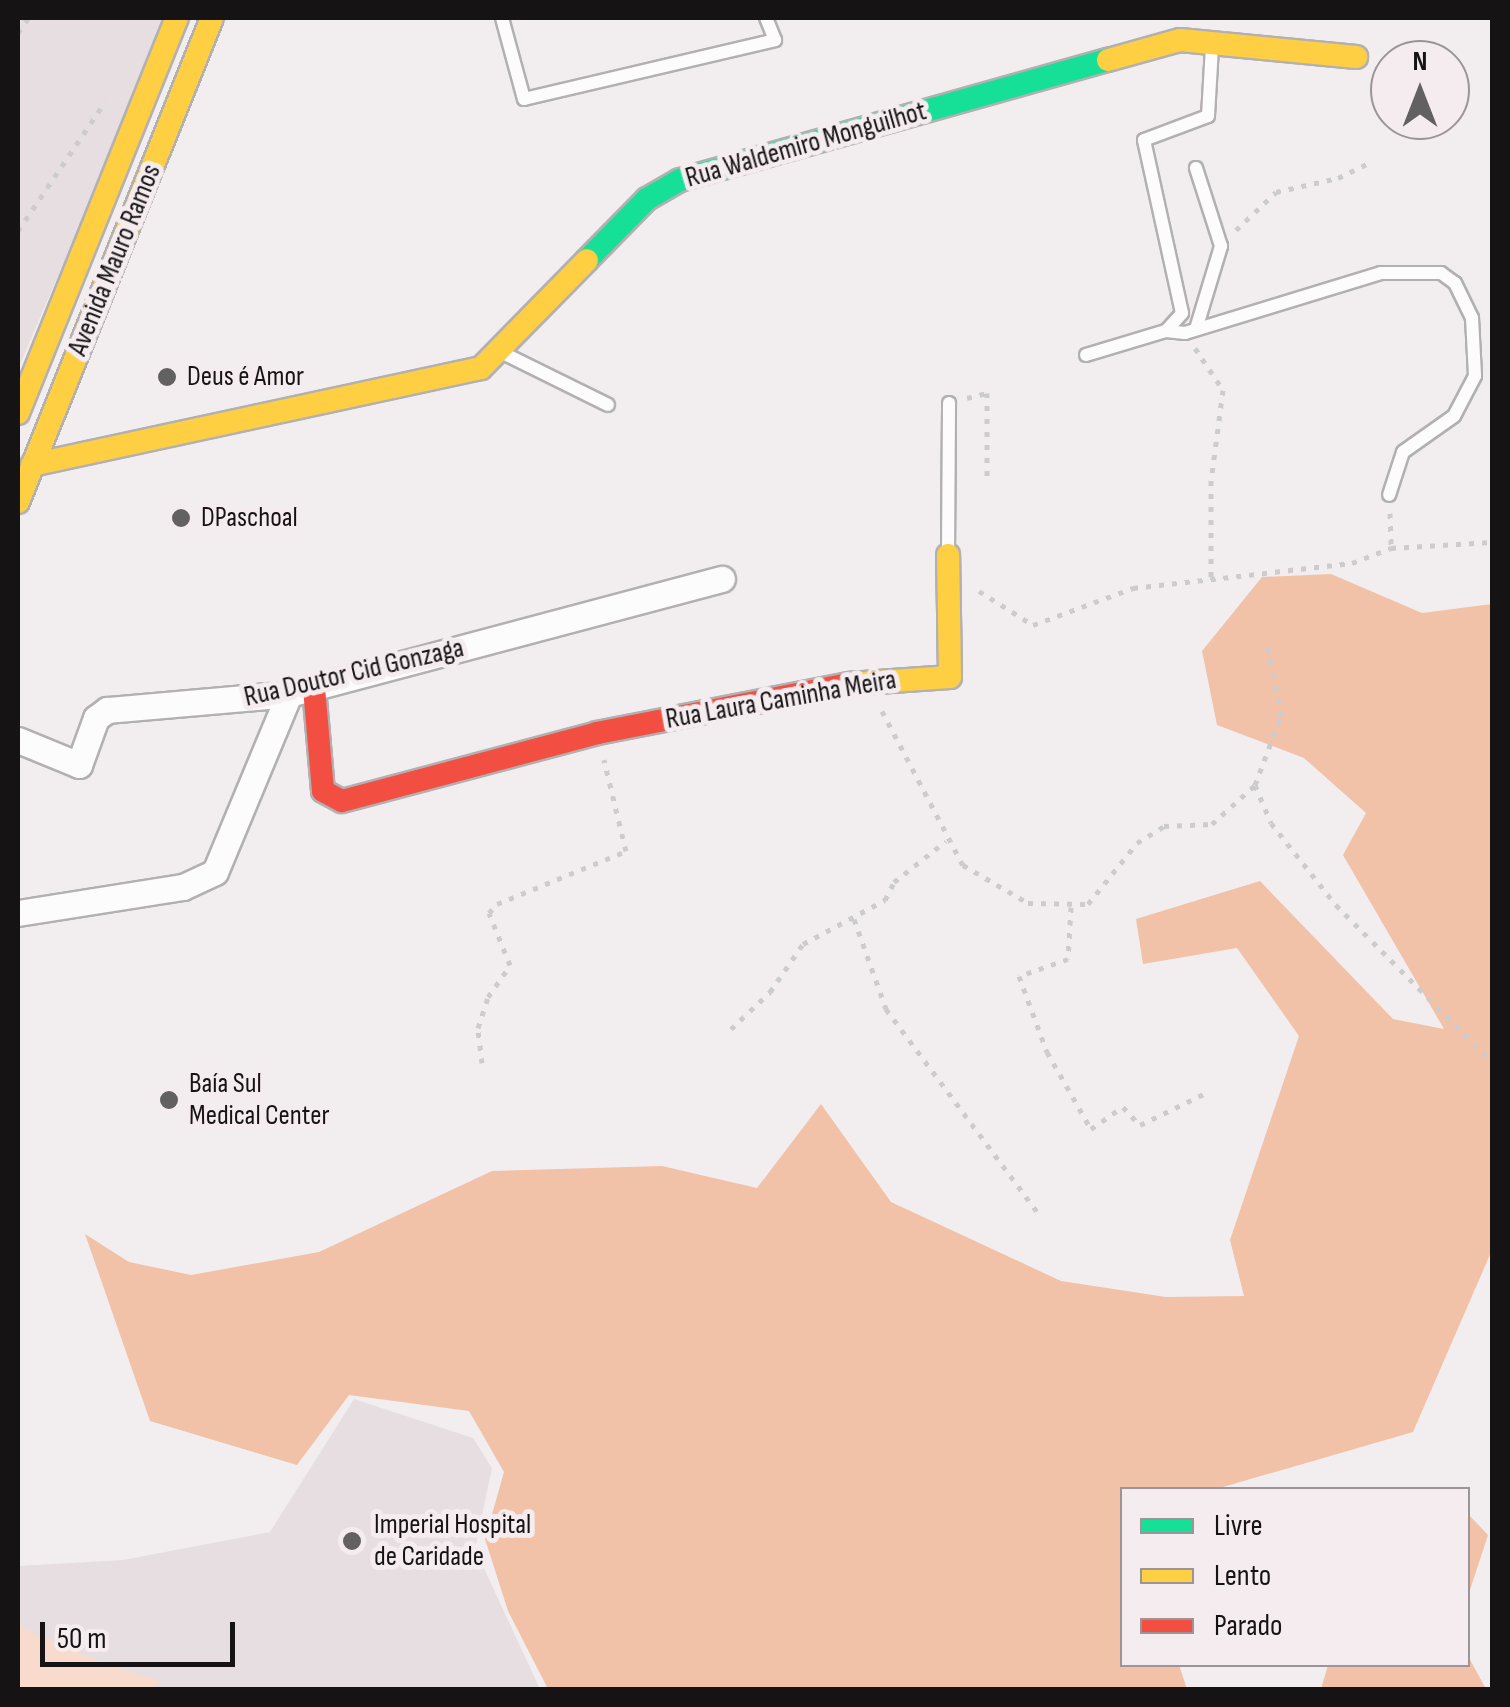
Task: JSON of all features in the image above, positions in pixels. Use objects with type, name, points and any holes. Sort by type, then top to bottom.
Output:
[{"type":"street","name":"Avenida Mauro Ramos","points":[[18,414],[177,18]]},
{"type":"street","name":"Avenida Mauro Ramos","points":[[18,502],[212,18]]},
{"type":"street","name":"Rua Waldemiro Monguilhot","points":[[32,465],[456,377],[503,353],[647,199],[680,180],[1156,45],[1212,44],[1356,58]]},
{"type":"street","name":"Rua Laura Caminha Meira","points":[[301,691],[324,791],[342,801],[597,733],[898,677],[950,677],[948,555]]},
{"type":"street","name":"Rua Doutor Cid Gonzaga","points":[[18,740],[78,765],[94,722],[107,710],[301,691],[722,578]]},
{"type":"street","points":[[18,912],[183,887],[215,872],[301,691]]},
{"type":"lane","points":[[502,18],[524,100],[775,40],[766,18]]},
{"type":"lane","points":[[1166,331],[1182,313],[1144,140],[1208,116],[1212,44]]},
{"type":"lane","points":[[1191,331],[1221,246],[1196,168]]},
{"type":"lane","points":[[1086,355],[1166,331],[1191,331],[1381,273],[1429,270],[1455,283],[1472,318],[1475,376],[1454,416],[1404,452],[1389,495]]},
{"type":"lane","points":[[503,353],[608,405]]},
{"type":"lane","points":[[948,555],[949,403]]},
{"type":"path","points":[[18,33],[28,18]]},
{"type":"path","points":[[18,231],[107,100]]},
{"type":"path","points":[[1221,246],[1276,192],[1338,178],[1372,161]]},
{"type":"path","points":[[1191,331],[1223,390],[1222,437],[1211,482],[1211,577]]},
{"type":"path","points":[[949,403],[987,392],[987,480]]},
{"type":"path","points":[[1389,495],[1391,548]]},
{"type":"path","points":[[977,589],[1014,619],[1033,625],[1090,598],[1211,577],[1352,562],[1391,548],[1492,542]]},
{"type":"path","points":[[898,677],[878,702],[946,841],[972,873],[1017,899],[1071,907],[1103,892],[1136,843],[1164,826],[1212,824],[1256,784],[1280,716],[1266,638]]},
{"type":"path","points":[[482,1063],[478,1028],[488,996],[510,965],[489,913],[497,904],[626,851],[597,733]]},
{"type":"path","points":[[1256,784],[1271,823],[1336,905],[1492,1062]]},
{"type":"path","points":[[730,1029],[770,992],[803,944],[886,900],[894,882],[946,841]]},
{"type":"path","points":[[1071,907],[1068,959],[1020,976],[1046,1052],[1091,1129],[1123,1107],[1140,1125],[1208,1092]]},
{"type":"path","points":[[854,919],[886,1009],[1041,1217]]},
{"type":"shaded area","points":[[18,18],[169,18],[18,369]]},
{"type":"shaded area","points":[[1331,574],[1422,613],[1492,604],[1492,1250],[1413,1432],[1223,1487],[1120,1487],[1120,1667],[1180,1667],[1187,1689],[548,1689],[508,1611],[485,1539],[504,1472],[469,1411],[349,1395],[297,1465],[150,1421],[85,1234],[129,1262],[191,1275],[319,1252],[492,1171],[662,1166],[757,1188],[821,1104],[891,1202],[1061,1281],[1166,1297],[1244,1296],[1230,1240],[1299,1036],[1237,948],[1143,964],[1136,919],[1260,881],[1393,1019],[1444,1029],[1343,855],[1366,813],[1304,758],[1217,725],[1202,651],[1262,577]]},
{"type":"shaded area","name":"Imperial Hospital de Caridade","points":[[354,1399],[473,1438],[492,1468],[475,1549],[540,1689],[18,1690],[18,1566],[123,1560],[270,1532]]},
{"type":"shaded area","points":[[1470,1516],[1488,1535],[1470,1590]]},
{"type":"shaded area","points":[[18,1619],[23,1628],[105,1664],[161,1681],[154,1689],[18,1689]]},
{"type":"shaded area","points":[[1470,1660],[1486,1689],[1321,1689],[1327,1667],[1470,1667]]},
{"type":"traffic: fast","points":[[587,260],[647,199],[680,180],[1108,60]]},
{"type":"traffic: slow","points":[[18,413],[177,18]]},
{"type":"traffic: slow","points":[[18,502],[212,18]]},
{"type":"traffic: slow","points":[[1108,60],[1180,40],[1356,57]]},
{"type":"traffic: slow","points":[[32,465],[481,368],[587,260]]},
{"type":"traffic: slow","points":[[849,684],[950,677],[948,555]]},
{"type":"traffic: jam","points":[[314,688],[323,791],[342,801],[597,733],[849,684]]},
{"type":"place","name":"Deus é Amor","points":[[167,377]]},
{"type":"place","name":"DPaschoal","points":[[181,518]]},
{"type":"place","name":"Baía Sul Medical Center","points":[[169,1100]]},
{"type":"place","name":"Imperial Hospital de Caridade","points":[[352,1541]]}]
